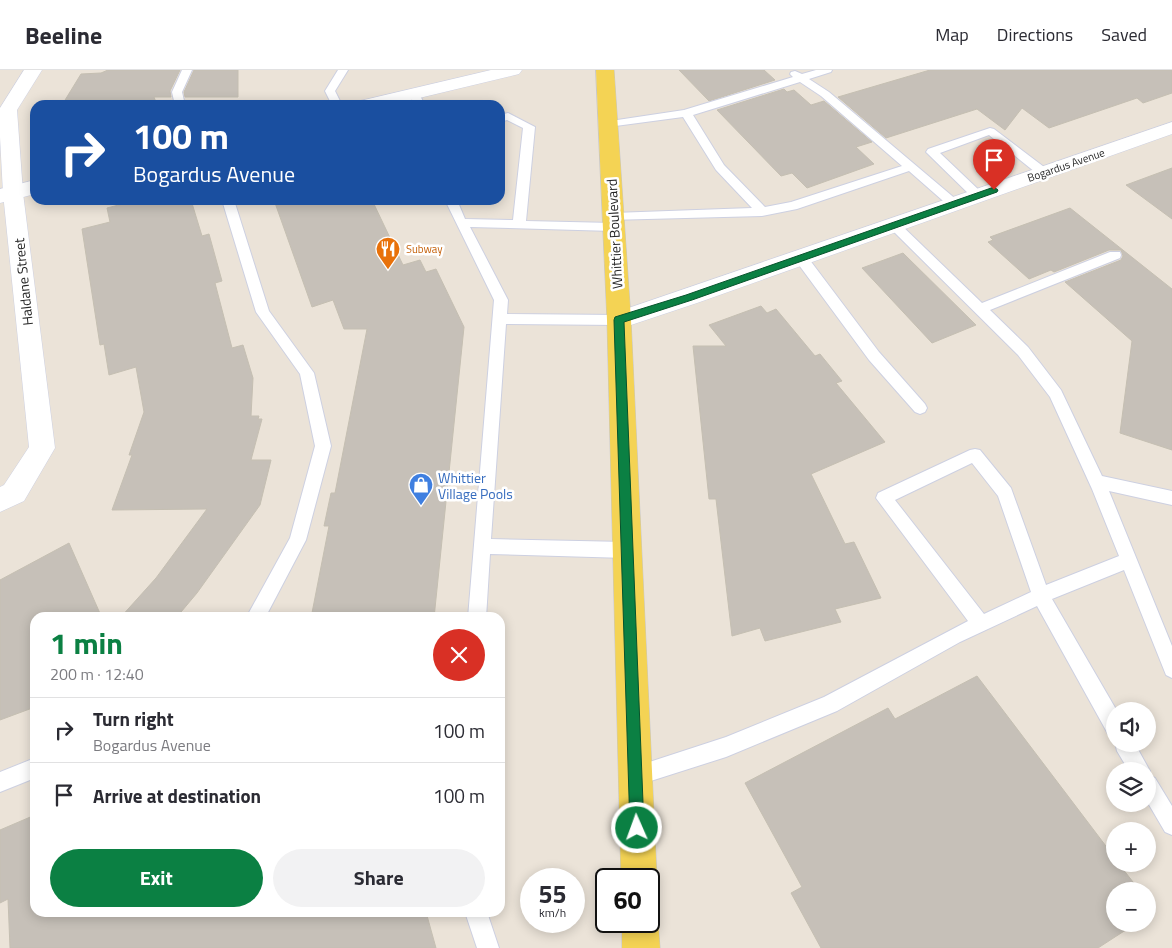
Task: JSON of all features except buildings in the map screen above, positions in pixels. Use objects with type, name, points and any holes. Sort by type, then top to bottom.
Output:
[{"type":"main road","name":"Whittier Boulevard","points":[[605,70],[619,320],[639,868]]},
{"type":"main road","points":[[640,933],[641,948]]},
{"type":"street","name":"Haldane Street","points":[[7,496],[42,448],[7,194],[8,110],[33,70]]},
{"type":"street","points":[[417,99],[513,70]]},
{"type":"street","name":"Bogardus Avenue","points":[[619,320],[1172,128]]},
{"type":"street","points":[[7,194],[30,188]]},
{"type":"lane","points":[[179,100],[177,92],[187,70]]},
{"type":"lane","points":[[334,100],[330,92],[343,70]]},
{"type":"lane","points":[[789,70],[825,94],[954,204]]},
{"type":"lane","points":[[608,124],[686,113],[828,70]]},
{"type":"lane","points":[[686,113],[720,167],[762,212]]},
{"type":"lane","points":[[505,117],[508,116],[529,127],[519,224]]},
{"type":"lane","points":[[978,196],[932,152],[990,131],[1044,173]]},
{"type":"lane","points":[[461,223],[613,222],[762,212],[792,206],[910,166]]},
{"type":"lane","points":[[230,205],[263,312],[307,373],[323,446],[298,540],[259,612]]},
{"type":"lane","points":[[453,205],[501,300],[477,612]]},
{"type":"lane","points":[[894,225],[1023,351],[1056,394],[1096,481],[1172,669]]},
{"type":"lane","points":[[980,309],[1115,255]]},
{"type":"lane","points":[[801,258],[874,356],[920,408]]},
{"type":"lane","points":[[500,318],[619,320]]},
{"type":"lane","points":[[981,624],[884,498],[975,455],[1005,494],[1041,596],[1106,711]]},
{"type":"lane","points":[[1096,481],[1172,498]]},
{"type":"lane","points":[[482,546],[626,550]]},
{"type":"lane","points":[[635,776],[726,747],[830,704],[954,636],[1041,596],[1129,560]]},
{"type":"lane","points":[[0,782],[30,770]]},
{"type":"lane","points":[[1156,798],[1172,825]]},
{"type":"lane","points":[[478,917],[488,948]]},
{"type":"place","name":"Subway","points":[[388,270]]},
{"type":"place","name":"Whittier Village Pools","points":[[421,506]]},
{"type":"route","points":[[637,828],[619,320],[994,190]]}]
